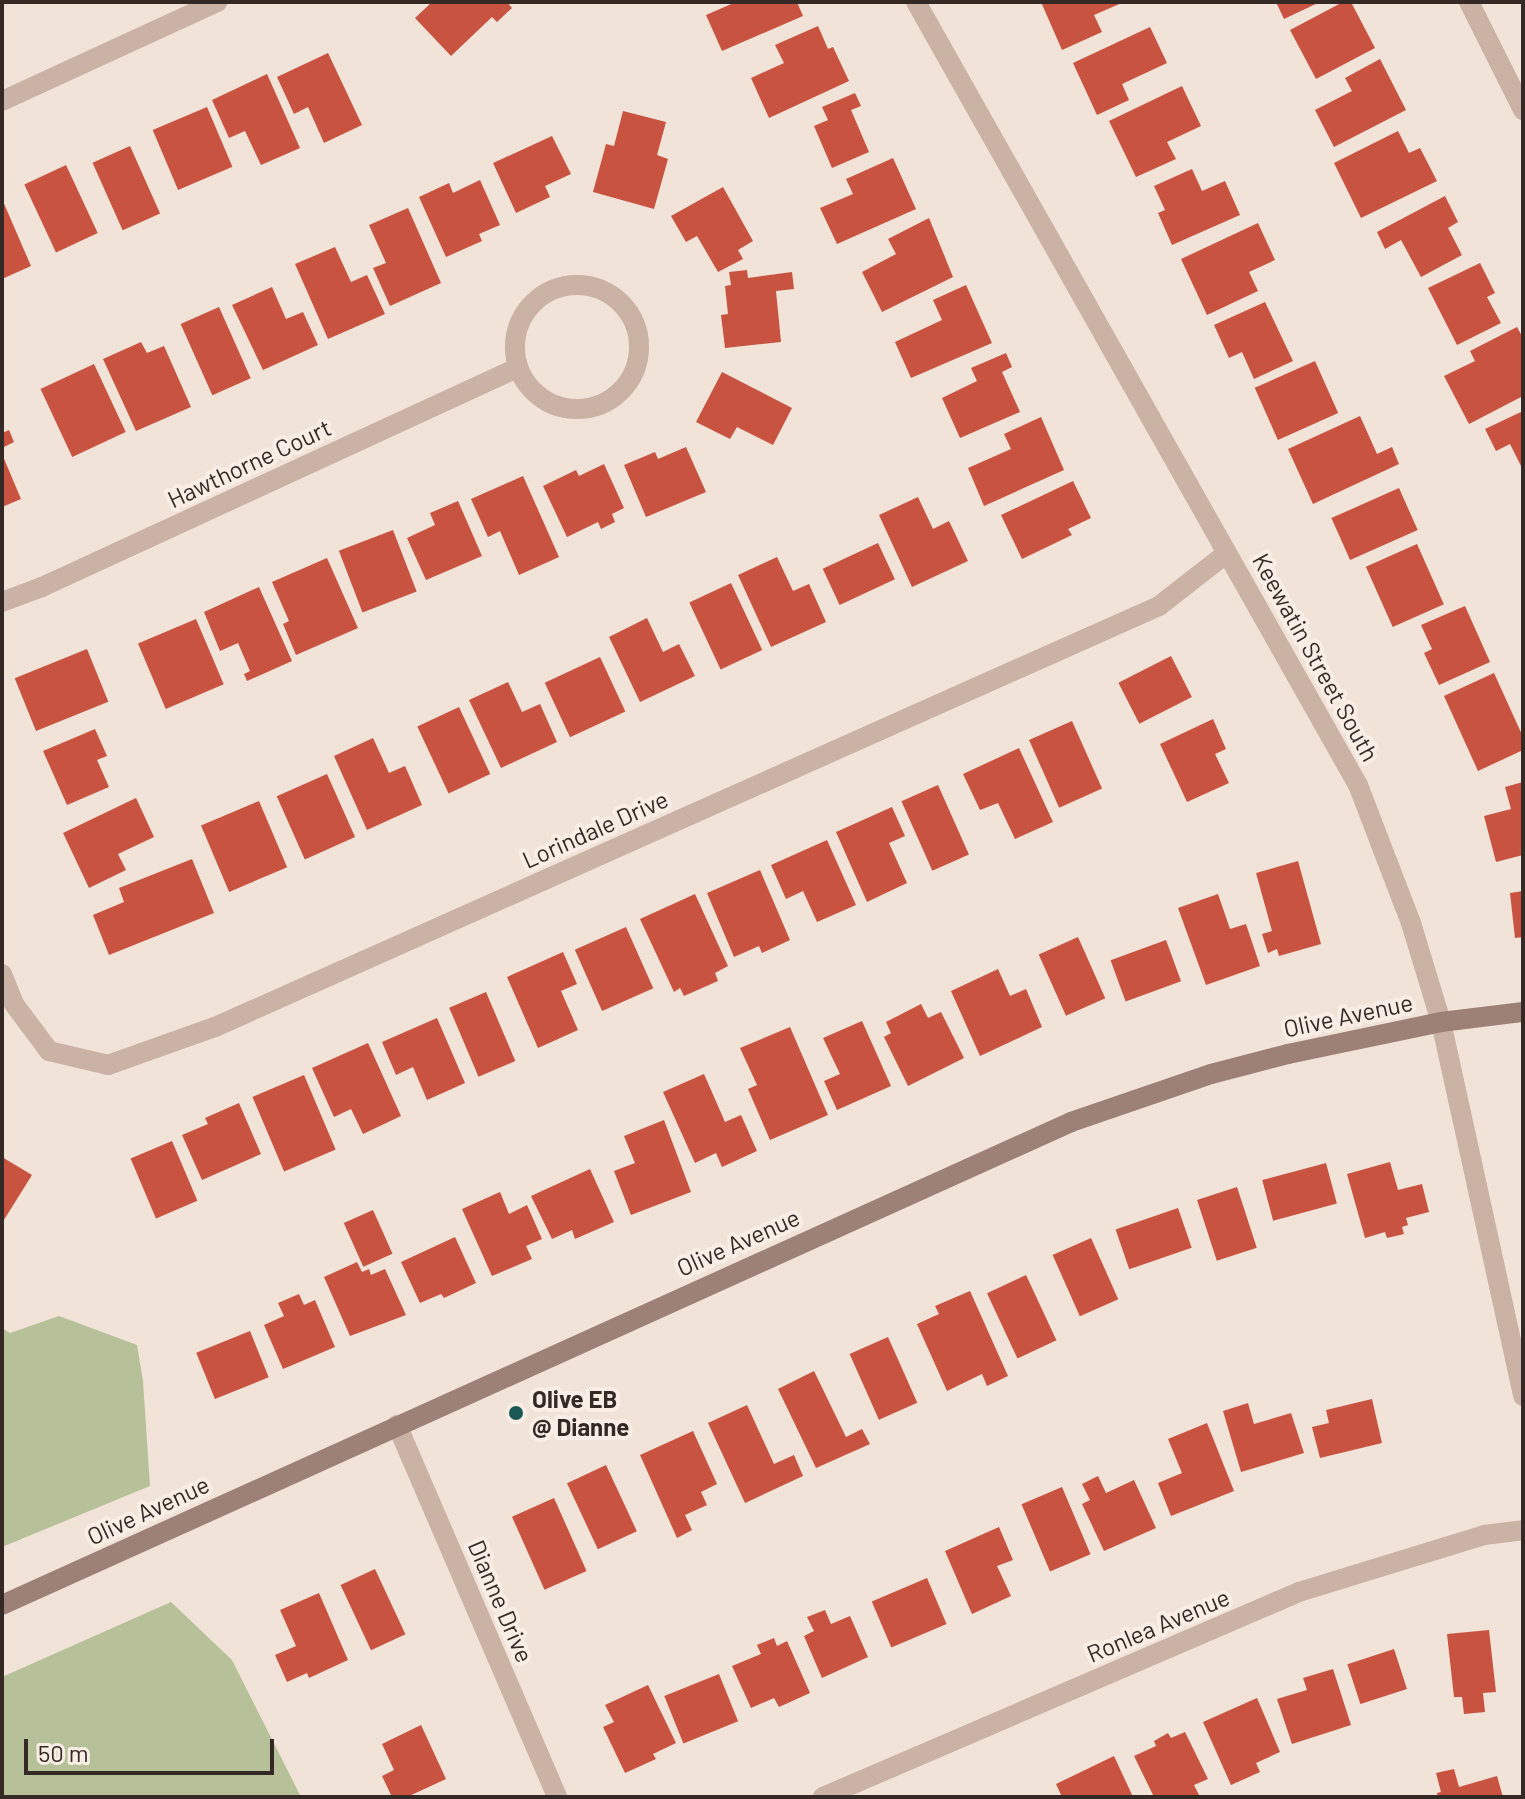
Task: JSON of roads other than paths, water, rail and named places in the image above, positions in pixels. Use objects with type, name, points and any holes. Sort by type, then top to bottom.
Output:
[{"type":"main road","name":"Olive Avenue","points":[[2,1605],[1014,1146],[1095,1113],[1211,1074],[1288,1054],[1441,1022],[1523,1012]]},
{"type":"street","points":[[2,101],[217,2]]},
{"type":"street","name":"Keewatin Street South","points":[[916,2],[1358,785],[1411,923],[1441,1022],[1523,1396]]},
{"type":"street","points":[[1469,2],[1523,110]]},
{"type":"street","points":[[569,285],[590,285],[609,293],[625,306],[636,323],[640,344],[634,373],[615,397],[596,407],[576,410],[555,406],[537,396],[517,368],[515,345],[521,320],[533,303],[550,291],[569,285]]},
{"type":"street","name":"Hawthorne Court","points":[[2,602],[42,587],[517,368]]},
{"type":"street","name":"Lorindale Drive","points":[[2,974],[14,1004],[49,1051],[108,1065],[215,1027],[1159,606],[1227,553]]},
{"type":"street","name":"Dianne Drive","points":[[397,1425],[557,1797]]},
{"type":"street","name":"Ronlea Avenue","points":[[823,1797],[1299,1592],[1484,1535],[1523,1530]]},
{"type":"place","name":"Olive EB @ Dianne","points":[[516,1413]]}]
